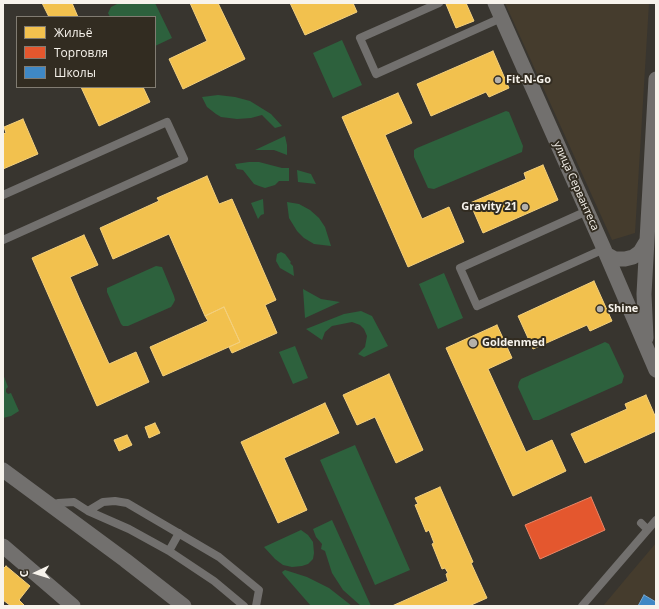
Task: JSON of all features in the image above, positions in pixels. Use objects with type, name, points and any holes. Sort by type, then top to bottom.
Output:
[{"type":"street","name":"улица Сервантеса","points":[[495,3],[656,370]]},
{"type":"street","points":[[647,350],[644,294],[656,79]]},
{"type":"street","points":[[605,252],[615,259],[625,260],[640,252],[646,242]]},
{"type":"street","points":[[3,470],[50,506],[126,560],[184,606]]},
{"type":"street","points":[[3,546],[73,606]]},
{"type":"lane","points":[[439,3],[360,38],[376,74],[502,18]]},
{"type":"lane","points":[[3,195],[167,122],[184,159],[3,240]]},
{"type":"lane","points":[[587,212],[460,268],[477,306],[605,252]]},
{"type":"lane","points":[[88,511],[103,502],[115,501],[127,503],[219,557],[259,590],[256,606]]},
{"type":"lane","points":[[50,506],[58,503],[74,502],[88,511],[129,529],[169,551],[214,581],[244,606]]},
{"type":"lane","points":[[582,606],[644,526],[656,520]]},
{"type":"lane","points":[[169,551],[179,533]]},
{"type":"shaded area","points":[[505,3],[649,3],[635,233],[612,240]]},
{"type":"shaded area","points":[[656,543],[656,606],[603,606],[634,569]]},
{"type":"green space","points":[[119,3],[155,3],[172,38],[156,46],[156,16],[110,16],[108,13],[111,7]]},
{"type":"green space","points":[[342,40],[362,85],[333,98],[313,53]]},
{"type":"green space","points":[[218,95],[250,101],[271,114],[282,126],[275,128],[262,115],[251,118],[237,119],[221,117],[207,107],[202,97]]},
{"type":"green space","points":[[506,111],[509,112],[523,146],[522,152],[434,189],[428,188],[414,157],[414,150]]},
{"type":"green space","points":[[285,136],[287,155],[274,150],[255,150]]},
{"type":"green space","points":[[259,162],[282,168],[289,168],[289,181],[279,181],[275,185],[265,188],[254,184],[243,170],[237,169],[235,164]]},
{"type":"green space","points":[[297,170],[311,174],[316,184],[298,182]]},
{"type":"green space","points":[[263,199],[264,214],[258,219],[251,203]]},
{"type":"green space","points":[[287,202],[299,204],[310,210],[319,218],[325,227],[331,246],[314,244],[304,238],[297,231],[289,218]]},
{"type":"green space","points":[[281,252],[285,254],[291,262],[294,276],[280,268],[276,261],[277,254]]},
{"type":"green space","points":[[156,266],[162,267],[174,296],[175,300],[173,304],[171,307],[128,326],[123,326],[107,292],[107,288]]},
{"type":"green space","points":[[444,273],[463,318],[438,329],[419,284]]},
{"type":"green space","points":[[303,289],[321,299],[340,302],[305,318]]},
{"type":"green space","points":[[361,311],[372,316],[388,346],[364,357],[358,354],[365,347],[367,336],[364,329],[360,325],[352,322],[332,326],[325,332],[322,340],[306,329],[344,314]]},
{"type":"green space","points":[[605,342],[609,344],[624,376],[622,383],[539,420],[533,420],[518,387],[521,379]]},
{"type":"green space","points":[[295,346],[308,378],[293,384],[279,352]]},
{"type":"green space","points":[[3,374],[8,387],[6,392],[8,394],[11,393],[19,411],[11,416],[3,418]]},
{"type":"green space","points":[[355,445],[410,570],[375,585],[320,460]]},
{"type":"green space","points":[[332,520],[371,606],[361,606],[343,590],[332,573],[325,551],[321,549],[322,544],[316,537],[313,529]]},
{"type":"green space","points":[[301,530],[308,535],[313,542],[313,559],[308,564],[292,567],[283,565],[264,547]]},
{"type":"green space","points":[[285,570],[307,577],[329,588],[352,606],[311,606],[283,574],[282,572]]},
{"type":"building: Жильё","points":[[42,3],[72,3],[78,16],[48,16]]},
{"type":"building: Жильё","points":[[190,3],[218,3],[245,59],[183,89],[169,59],[207,41]]},
{"type":"building: Жильё","points":[[290,3],[353,3],[357,12],[305,35]]},
{"type":"building: Жильё","points":[[466,3],[474,21],[456,28],[446,4]]},
{"type":"building: Жильё","points":[[493,51],[509,88],[489,97],[486,92],[431,116],[417,84]]},
{"type":"building: Жильё","points":[[81,88],[143,88],[150,102],[99,126]]},
{"type":"building: Жильё","points":[[398,93],[412,123],[385,135],[422,219],[449,207],[464,242],[408,267],[342,117]]},
{"type":"building: Жильё","points":[[23,119],[38,154],[3,169],[3,134],[6,133],[4,127]]},
{"type":"building: Жильё","points":[[543,165],[558,200],[483,233],[470,203],[526,179],[524,173]]},
{"type":"building: Жильё","points":[[207,176],[219,204],[232,199],[276,300],[265,305],[277,333],[232,353],[229,347],[240,342],[224,307],[205,316],[169,234],[113,259],[100,228],[159,201],[157,198]]},
{"type":"building: Жильё","points":[[84,235],[98,265],[70,277],[80,300],[109,364],[136,352],[149,382],[97,406],[32,258]]},
{"type":"building: Жильё","points":[[594,281],[612,321],[590,331],[587,325],[533,349],[518,316]]},
{"type":"building: Жильё","points":[[224,307],[240,342],[163,376],[150,347],[208,321],[205,316]]},
{"type":"building: Жильё","points":[[497,325],[512,358],[488,369],[526,452],[552,440],[566,471],[513,496],[446,348]]},
{"type":"building: Жильё","points":[[389,374],[423,450],[396,463],[375,417],[357,425],[343,395]]},
{"type":"building: Жильё","points":[[646,395],[656,418],[656,431],[585,463],[571,434],[627,409],[625,404]]},
{"type":"building: Жильё","points":[[325,403],[339,433],[284,458],[307,510],[278,523],[241,442]]},
{"type":"building: Жильё","points":[[155,423],[160,433],[149,438],[145,427]]},
{"type":"building: Жильё","points":[[127,435],[132,445],[119,451],[114,440]]},
{"type":"building: Жильё","points":[[440,487],[487,598],[469,606],[392,606],[448,581],[446,574],[448,573],[445,568],[442,569],[432,544],[434,543],[429,530],[426,532],[415,505],[418,504],[415,498]]},
{"type":"building: Жильё","points":[[6,566],[30,586],[19,600],[25,606],[11,606],[3,600],[3,569]]},
{"type":"building: Торговля","points":[[591,497],[605,530],[540,559],[525,525]]},
{"type":"building: Школы","points":[[644,595],[656,602],[656,606],[638,606]]},
{"type":"place","name":"Fit-N-Go","points":[[498,80]]},
{"type":"place","name":"Gravity 21","points":[[525,207]]},
{"type":"place","name":"Shine","points":[[600,309]]},
{"type":"place","name":"Goldenmed","points":[[473,343]]}]
